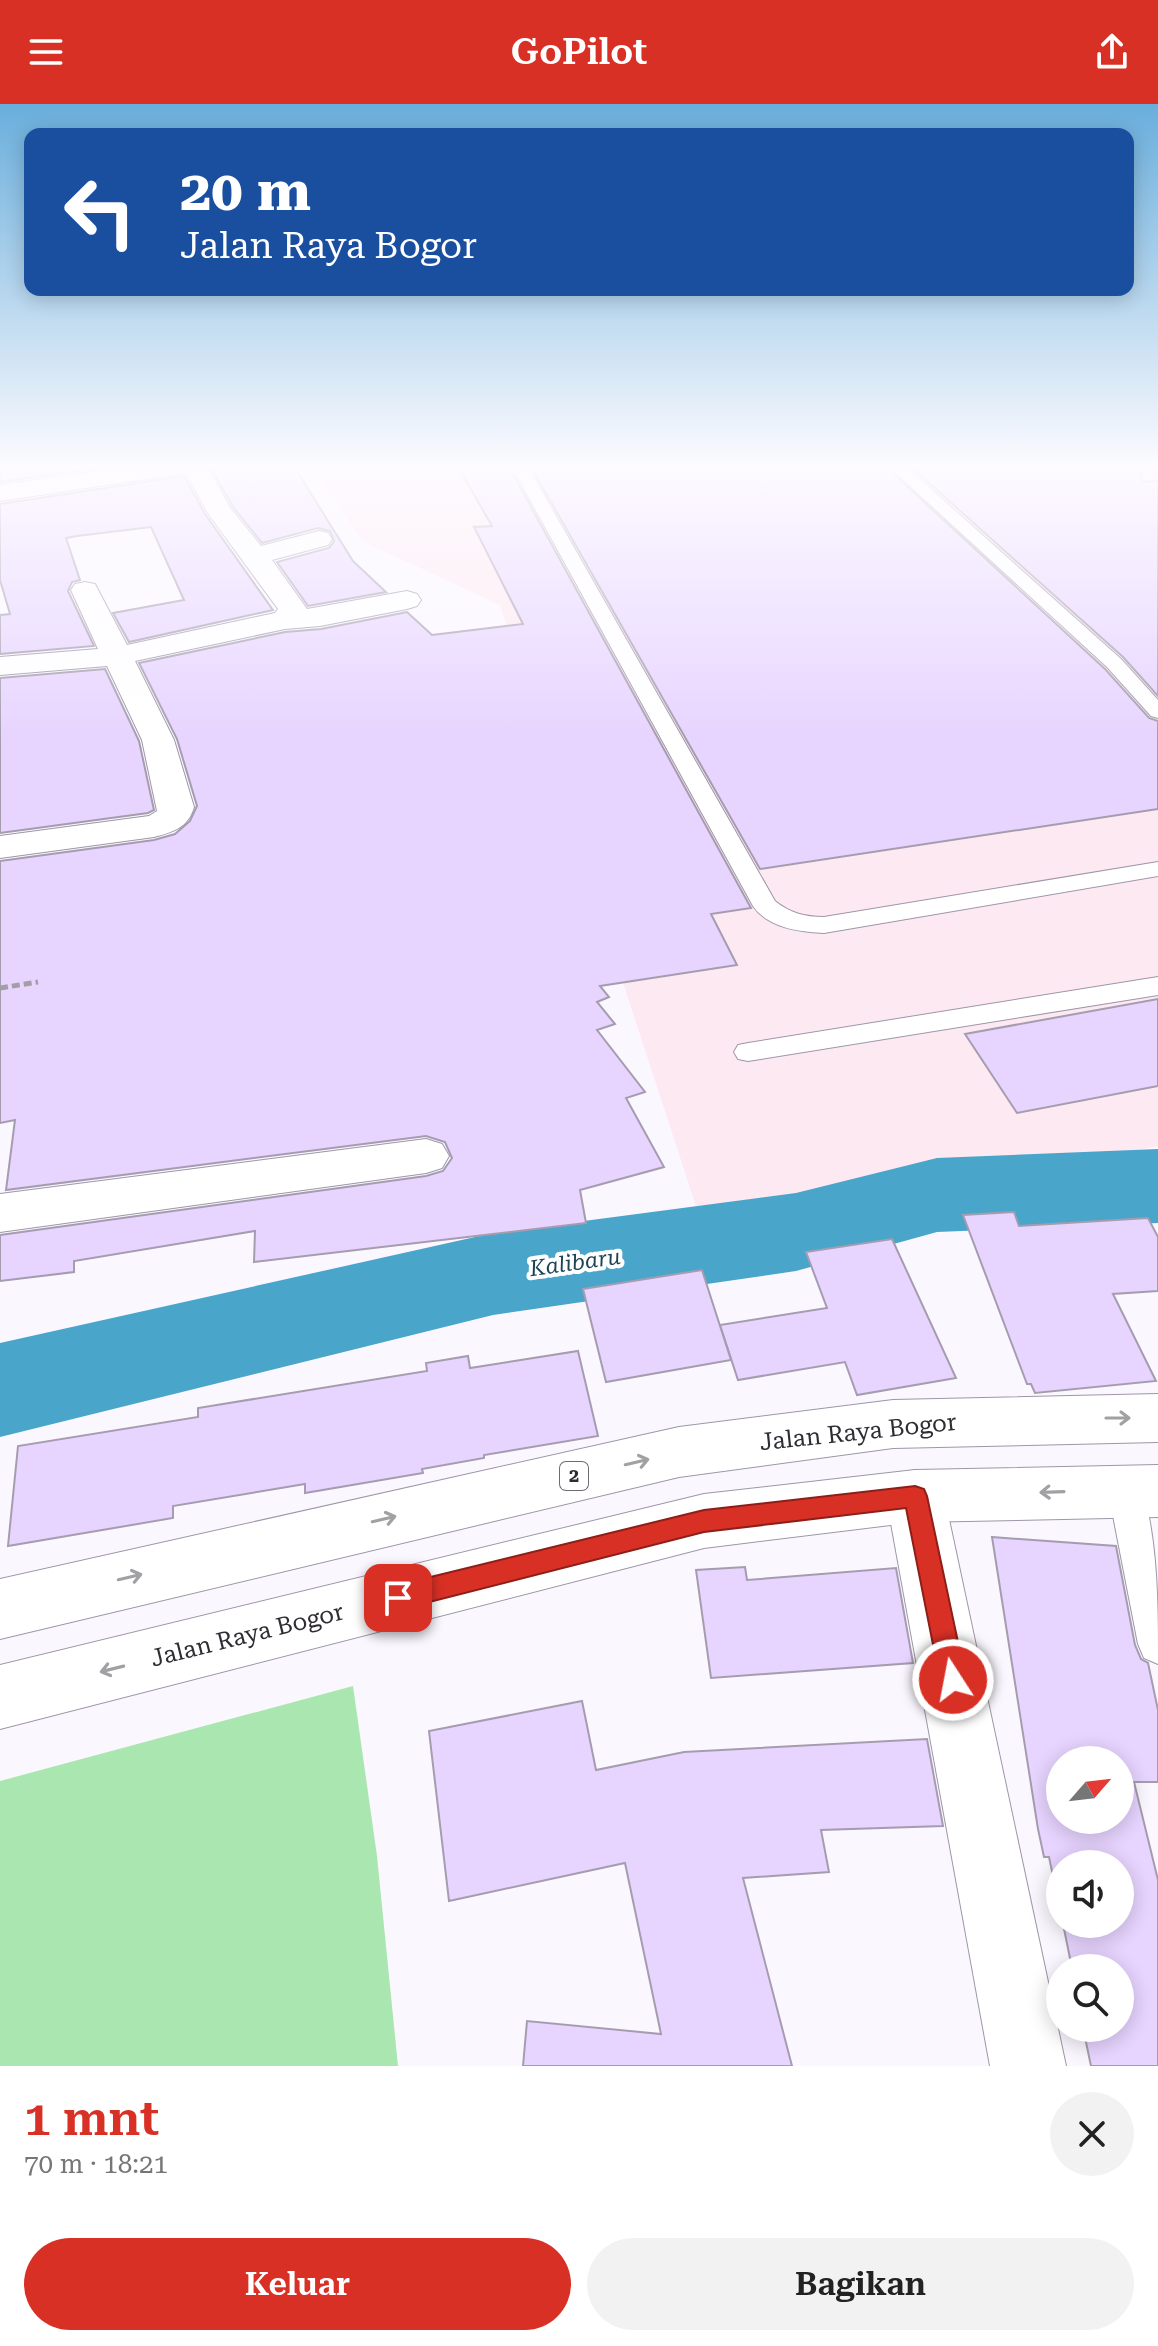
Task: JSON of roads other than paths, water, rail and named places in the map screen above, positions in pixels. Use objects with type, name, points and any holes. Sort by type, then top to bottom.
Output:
[{"type":"main road","points":[[255,557],[293,610],[285,620]]},
{"type":"main road","points":[[0,847],[172,820],[176,807],[158,740],[85,590]]},
{"type":"main road","points":[[0,666],[118,656],[285,620],[320,617],[407,600]]},
{"type":"main road","points":[[0,1213],[426,1156]]},
{"type":"main road","name":"Jalan Raya Bogor","points":[[0,1609],[679,1452],[893,1424],[1158,1418]]},
{"type":"main road","name":"Jalan Raya Bogor","points":[[0,1697],[704,1521],[915,1496],[1142,1491]]},
{"type":"main road","points":[[915,1496],[1028,2066]]},
{"type":"lane","points":[[570,557],[765,906],[776,915],[792,922],[824,925],[1158,869]]},
{"type":"lane","points":[[996,557],[1114,663],[1158,712]]},
{"type":"lane","points":[[748,1052],[1158,986]]},
{"type":"lane","points":[[1142,1491],[1157,1632]]},
{"type":"waterway","name":"Kalibaru","points":[[0,1390],[493,1274],[796,1232],[937,1195],[1158,1186]]}]
